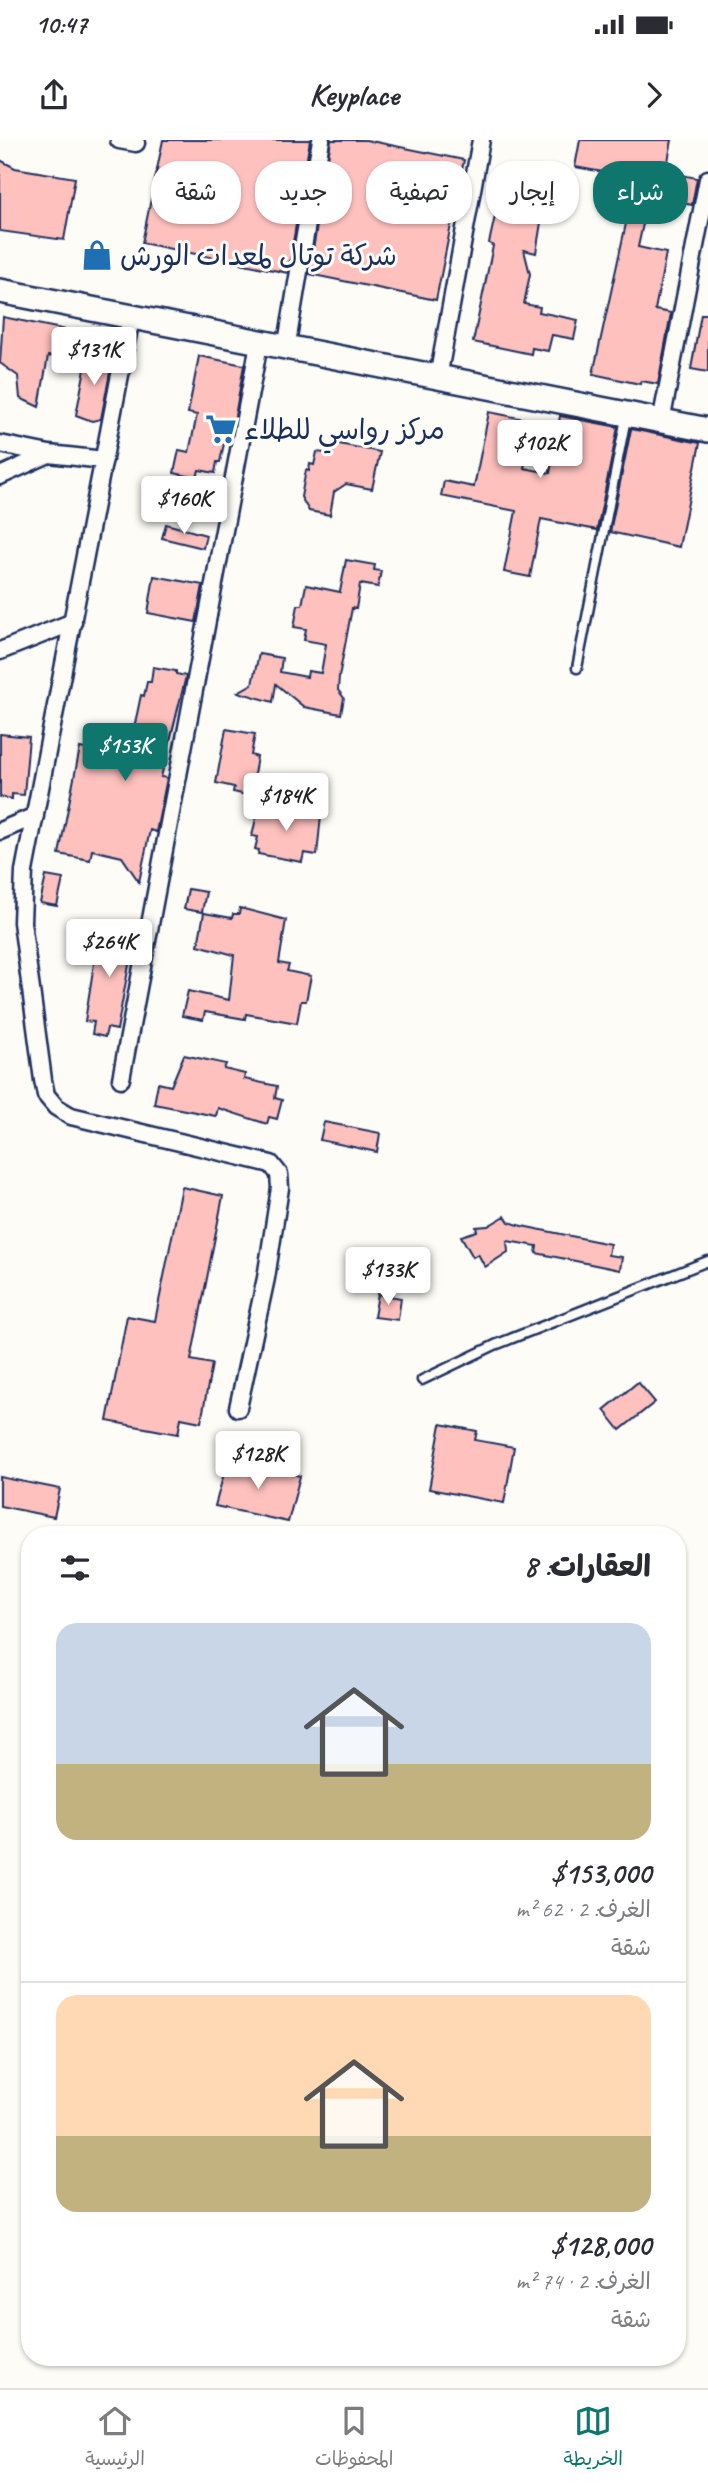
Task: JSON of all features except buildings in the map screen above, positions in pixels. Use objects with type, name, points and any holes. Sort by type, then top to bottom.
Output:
[{"type":"street","points":[[119,140],[136,143]]},
{"type":"street","points":[[286,349],[321,140]]},
{"type":"street","points":[[438,378],[481,140]]},
{"type":"street","points":[[662,422],[708,179]]},
{"type":"street","points":[[0,291],[259,344],[708,430]]},
{"type":"street","points":[[131,318],[24,871],[22,909],[46,1095],[56,1107],[71,1116],[271,1164],[279,1174],[280,1188],[266,1278],[237,1408]]},
{"type":"street","points":[[121,1079],[259,344]]},
{"type":"street","points":[[0,444],[49,454],[104,460]]},
{"type":"street","points":[[0,476],[49,454]]},
{"type":"street","points":[[0,651],[73,622]]},
{"type":"street","points":[[0,831],[35,816]]},
{"type":"lane","points":[[577,668],[627,415]]},
{"type":"lane","points":[[422,1380],[495,1345],[708,1261]]},
{"type":"place","name":"شركة توتال لمعدات الورش","points":[[97,255]]},
{"type":"place","name":"مركز رواسي للطلاء","points":[[221,429]]}]
